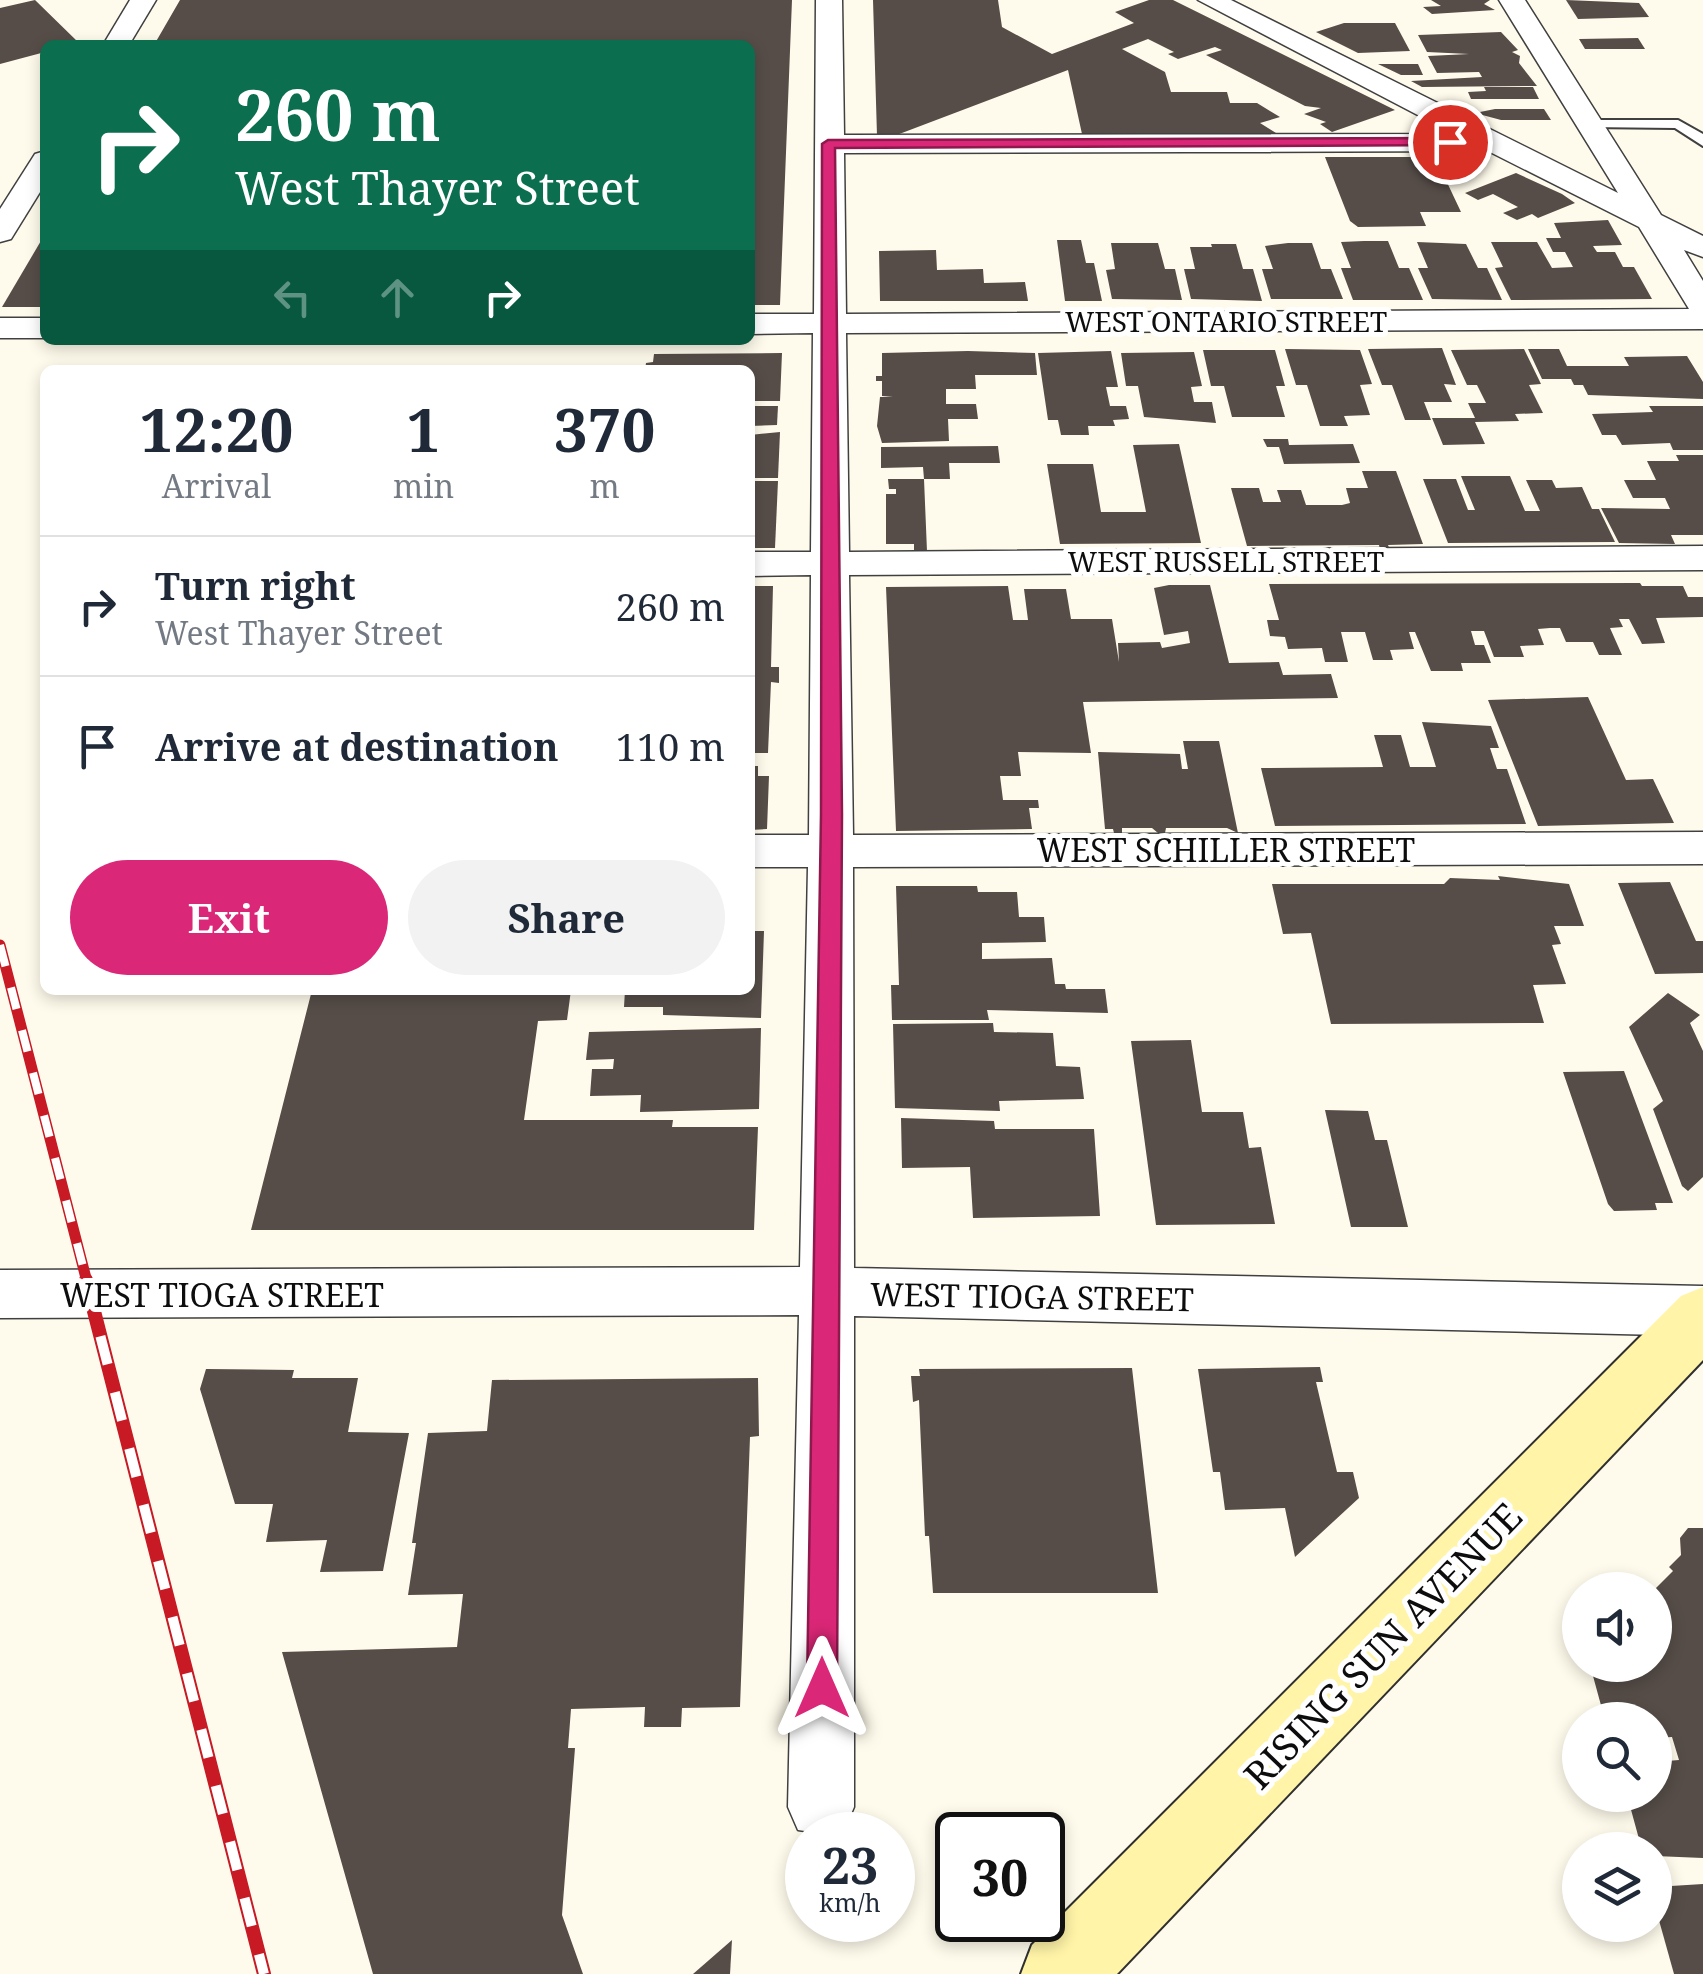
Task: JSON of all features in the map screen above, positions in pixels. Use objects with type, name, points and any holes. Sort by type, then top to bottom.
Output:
[{"type":"street","points":[[119,40],[143,0]]},
{"type":"street","points":[[821,1807],[831,850],[829,0]]},
{"type":"street","points":[[1211,0],[1703,248]]},
{"type":"street","points":[[1512,0],[1703,306]]},
{"type":"street","points":[[828,144],[1488,142]]},
{"type":"street","points":[[0,233],[40,168]]},
{"type":"street","name":"WEST ONTARIO STREET","points":[[755,324],[1703,319]]},
{"type":"street","points":[[0,328],[40,328]]},
{"type":"street","name":"WEST RUSSELL STREET","points":[[755,564],[1703,558]]},
{"type":"street","name":"WEST SCHILLER STREET","points":[[755,851],[1703,848]]},
{"type":"street","name":"WEST TIOGA STREET","points":[[0,1294],[824,1291],[1703,1313]]},
{"type":"street","name":"RISING SUN AVENUE","points":[[1061,1974],[1703,1313]]},
{"type":"lane","points":[[1592,124],[1678,124],[1703,141]]},
{"type":"building","points":[[35,0],[76,40],[40,40],[40,53],[0,64],[0,8]]},
{"type":"building","points":[[180,0],[792,0],[780,305],[755,305],[755,40],[157,40]]},
{"type":"building","points":[[873,0],[998,0],[1002,27],[1052,54],[1134,23],[1115,12],[1149,0],[1173,0],[1395,110],[1332,132],[1320,124],[1326,122],[1304,114],[1321,108],[1305,106],[1206,55],[1222,50],[1215,47],[1178,59],[1168,54],[1174,52],[1148,39],[1122,49],[1165,72],[1171,92],[1227,92],[1230,103],[1257,103],[1280,117],[1260,123],[1276,133],[1082,134],[1068,70],[894,136],[877,136]]},
{"type":"building","points":[[1431,0],[1490,0],[1484,4],[1495,10],[1432,14],[1423,7],[1441,6]]},
{"type":"building","points":[[1566,0],[1639,3],[1649,17],[1578,19]]},
{"type":"building","points":[[1344,23],[1395,23],[1410,51],[1358,53],[1316,32]]},
{"type":"building","points":[[1501,32],[1518,50],[1512,52],[1520,56],[1519,63],[1537,86],[1422,87],[1411,81],[1482,77],[1479,72],[1437,73],[1428,56],[1469,54],[1427,52],[1418,35]]},
{"type":"building","points":[[1638,38],[1645,49],[1585,49],[1579,39]]},
{"type":"building","points":[[1378,64],[1418,64],[1423,75],[1401,75]]},
{"type":"building","points":[[1484,87],[1533,87],[1539,99],[1471,99],[1468,92],[1486,91]]},
{"type":"building","points":[[1544,109],[1551,120],[1501,120],[1475,113]]},
{"type":"building","points":[[1325,157],[1435,157],[1461,212],[1420,212],[1426,226],[1358,227],[1350,221]]},
{"type":"building","points":[[1516,173],[1575,203],[1538,218],[1532,214],[1517,220],[1503,213],[1518,207],[1493,194],[1478,200],[1465,193]]},
{"type":"building","points":[[1608,220],[1622,245],[1593,246],[1597,252],[1615,252],[1623,267],[1634,267],[1652,299],[1511,300],[1495,268],[1503,267],[1491,242],[1537,242],[1552,268],[1573,267],[1565,252],[1553,252],[1546,238],[1561,238],[1554,223]]},
{"type":"building","points":[[1057,240],[1081,240],[1086,263],[1094,263],[1102,301],[1065,301]]},
{"type":"building","points":[[1388,241],[1399,268],[1409,268],[1423,300],[1353,300],[1341,268],[1351,268],[1341,242]]},
{"type":"building","points":[[40,242],[40,307],[2,307]]},
{"type":"building","points":[[1417,242],[1466,244],[1478,268],[1487,268],[1502,300],[1432,299],[1418,268],[1428,268]]},
{"type":"building","points":[[1111,243],[1158,243],[1165,269],[1175,269],[1182,300],[1112,299],[1106,270],[1115,269]]},
{"type":"building","points":[[1312,243],[1321,269],[1331,269],[1343,299],[1271,299],[1262,269],[1273,269],[1265,246]]},
{"type":"building","points":[[1211,244],[1236,244],[1243,269],[1253,269],[1262,301],[1191,299],[1184,269],[1195,269],[1190,247],[1212,247]]},
{"type":"building","points":[[936,250],[937,270],[983,269],[984,283],[1025,282],[1028,301],[880,301],[879,251]]},
{"type":"building","points":[[1442,348],[1456,385],[1444,384],[1452,402],[1424,402],[1431,420],[1405,420],[1392,385],[1382,385],[1368,349]]},
{"type":"building","points":[[1285,349],[1360,350],[1372,384],[1360,385],[1370,415],[1344,416],[1348,426],[1320,426],[1307,385],[1296,385]]},
{"type":"building","points":[[1524,349],[1541,384],[1529,385],[1543,413],[1515,414],[1519,421],[1475,422],[1485,444],[1443,445],[1432,418],[1475,418],[1468,403],[1486,403],[1477,385],[1467,385],[1451,350]]},
{"type":"building","points":[[1528,349],[1559,349],[1567,366],[1629,366],[1624,357],[1687,356],[1703,382],[1703,399],[1588,395],[1583,385],[1574,385],[1571,379],[1542,379]]},
{"type":"building","points":[[1203,350],[1275,350],[1285,386],[1276,386],[1285,417],[1232,417],[1224,386],[1211,386]]},
{"type":"building","points":[[1111,351],[1118,387],[1106,387],[1110,406],[1126,406],[1129,419],[1113,420],[1115,426],[1088,426],[1089,435],[1061,435],[1058,420],[1048,420],[1038,353]]},
{"type":"building","points":[[1194,352],[1202,386],[1191,387],[1194,402],[1212,402],[1216,423],[1144,417],[1138,386],[1126,386],[1121,353]]},
{"type":"building","points":[[782,353],[780,401],[755,401],[755,365],[646,365],[653,362],[654,354]]},
{"type":"building","points":[[882,353],[1035,353],[1037,375],[975,375],[976,389],[946,389],[946,404],[976,404],[978,419],[948,419],[949,441],[882,443],[877,426],[880,397],[893,397],[882,396],[882,381],[876,381],[876,376],[882,376]]},
{"type":"building","points":[[755,406],[778,406],[777,425],[755,426]]},
{"type":"building","points":[[1649,406],[1703,406],[1703,450],[1673,450],[1670,443],[1622,445],[1616,435],[1602,435],[1592,414],[1653,412]]},
{"type":"building","points":[[780,432],[778,478],[755,478],[755,434]]},
{"type":"building","points":[[1263,439],[1288,439],[1289,445],[1353,444],[1360,463],[1284,464],[1279,447],[1267,447]]},
{"type":"building","points":[[1179,444],[1201,543],[1060,544],[1047,464],[1093,464],[1101,512],[1146,512],[1133,445]]},
{"type":"building","points":[[998,446],[1000,463],[949,463],[950,479],[924,479],[923,467],[881,468],[881,447]]},
{"type":"building","points":[[1676,455],[1703,455],[1703,535],[1671,535],[1675,544],[1619,543],[1601,508],[1670,509],[1665,498],[1633,498],[1624,480],[1656,480],[1647,461],[1679,461]]},
{"type":"building","points":[[1362,471],[1396,471],[1423,544],[1388,545],[1390,550],[1380,550],[1379,545],[1247,546],[1231,488],[1259,488],[1263,502],[1281,502],[1277,490],[1301,490],[1306,505],[1342,505],[1350,503],[1346,488],[1368,488]]},
{"type":"building","points":[[1461,476],[1510,476],[1525,511],[1540,511],[1526,480],[1552,480],[1556,488],[1582,487],[1592,509],[1599,509],[1615,542],[1448,543],[1423,479],[1456,479],[1468,510],[1475,510]]},
{"type":"building","points":[[888,479],[924,479],[927,551],[914,551],[914,544],[886,544],[886,494],[896,494],[896,489],[889,489]]},
{"type":"building","points":[[755,481],[778,481],[775,548],[755,548]]},
{"type":"building","points":[[1269,584],[1683,586],[1688,597],[1703,597],[1703,617],[1656,618],[1665,643],[1642,644],[1629,619],[1619,619],[1623,627],[1610,628],[1622,655],[1599,655],[1593,642],[1566,642],[1560,628],[1550,628],[1538,629],[1544,645],[1520,646],[1524,657],[1494,657],[1484,631],[1471,631],[1475,645],[1484,645],[1491,663],[1461,663],[1463,671],[1431,671],[1415,632],[1409,632],[1414,649],[1390,650],[1393,660],[1373,660],[1365,632],[1341,632],[1348,662],[1325,662],[1322,648],[1288,649],[1285,637],[1270,636],[1267,620],[1279,620]]},
{"type":"building","points":[[1210,585],[1229,663],[1279,662],[1283,675],[1331,674],[1338,698],[1083,702],[1091,753],[1018,752],[1021,776],[1000,776],[1003,800],[1038,800],[1039,808],[1029,808],[1032,829],[896,831],[886,587],[1008,586],[1013,620],[1028,620],[1024,589],[1066,589],[1071,619],[1112,619],[1119,662],[1118,643],[1160,642],[1162,648],[1190,643],[1188,631],[1164,635],[1154,588]]},
{"type":"building","points":[[755,586],[773,586],[771,667],[779,667],[779,683],[771,682],[768,753],[755,753]]},
{"type":"building","points":[[1588,697],[1626,780],[1653,779],[1674,823],[1538,826],[1488,700]]},
{"type":"building","points":[[1422,722],[1491,726],[1499,748],[1490,748],[1497,769],[1507,769],[1526,824],[1275,826],[1261,768],[1383,767],[1374,735],[1401,735],[1410,767],[1436,767]]},
{"type":"building","points":[[1183,741],[1219,741],[1238,833],[1227,828],[1166,828],[1165,833],[1152,828],[1122,828],[1122,833],[1105,829],[1098,752],[1180,754],[1182,769],[1188,769]]},
{"type":"building","points":[[755,766],[758,776],[769,776],[767,829],[755,830]]},
{"type":"building","points":[[1498,876],[1569,884],[1584,926],[1554,926],[1561,944],[1552,945],[1566,984],[1533,985],[1544,1023],[1331,1024],[1311,933],[1283,934],[1272,884],[1444,884],[1450,878],[1500,880]]},
{"type":"building","points":[[1670,882],[1696,941],[1703,941],[1703,973],[1655,974],[1618,883]]},
{"type":"building","points":[[896,886],[977,886],[978,892],[1017,892],[1019,917],[1044,917],[1046,942],[982,943],[982,959],[1052,958],[1055,984],[1065,984],[1066,989],[1105,989],[1108,1013],[987,1010],[989,1020],[892,1020],[891,985],[899,985]]},
{"type":"building","points":[[755,931],[764,931],[761,1018],[663,1015],[663,1007],[624,1007],[625,995],[755,995]]},
{"type":"building","points":[[1668,993],[1700,1015],[1690,1023],[1703,1051],[1703,1177],[1688,1191],[1682,1186],[1653,1109],[1663,1101],[1629,1027]]},
{"type":"building","points":[[311,995],[570,995],[567,1020],[538,1021],[524,1120],[673,1120],[672,1127],[758,1127],[754,1230],[251,1230]]},
{"type":"building","points":[[993,1023],[994,1032],[1053,1033],[1056,1066],[1080,1067],[1084,1099],[999,1101],[1000,1111],[895,1108],[893,1024]]},
{"type":"building","points":[[761,1028],[759,1109],[640,1112],[641,1095],[590,1096],[592,1069],[613,1069],[614,1059],[586,1060],[589,1032]]},
{"type":"building","points":[[1191,1040],[1202,1112],[1243,1112],[1249,1148],[1261,1147],[1275,1224],[1156,1225],[1131,1041]]},
{"type":"building","points":[[1624,1071],[1673,1203],[1655,1203],[1657,1210],[1614,1211],[1608,1204],[1563,1072]]},
{"type":"building","points":[[1325,1110],[1368,1111],[1375,1140],[1387,1140],[1408,1227],[1351,1227]]},
{"type":"building","points":[[901,1118],[994,1121],[995,1129],[1094,1129],[1100,1216],[973,1218],[970,1167],[902,1168]]},
{"type":"building","points":[[1320,1367],[1323,1382],[1316,1382],[1337,1472],[1353,1472],[1359,1498],[1295,1557],[1285,1508],[1225,1510],[1220,1472],[1213,1472],[1198,1369]]},
{"type":"building","points":[[1132,1368],[1158,1593],[933,1593],[929,1536],[925,1536],[919,1400],[913,1402],[911,1376],[920,1376],[919,1369]]},
{"type":"building","points":[[206,1369],[294,1370],[292,1378],[358,1378],[348,1432],[409,1433],[383,1571],[320,1572],[327,1540],[266,1542],[273,1504],[235,1504],[200,1389]]},
{"type":"building","points":[[758,1378],[759,1436],[750,1437],[740,1707],[682,1708],[681,1727],[644,1727],[645,1707],[571,1709],[568,1748],[575,1748],[562,1915],[583,1974],[373,1974],[282,1652],[457,1647],[463,1594],[408,1595],[416,1543],[412,1543],[428,1433],[487,1431],[492,1380]]},
{"type":"building","points":[[1688,1528],[1703,1528],[1703,1858],[1672,1857],[1672,1832],[1637,1832],[1632,1812],[1672,1812],[1672,1761],[1679,1760],[1672,1737],[1672,1702],[1600,1702],[1595,1682],[1672,1682],[1673,1571],[1669,1567],[1681,1555],[1680,1538]]},
{"type":"building","points":[[1703,1884],[1703,1974],[1674,1974],[1665,1942],[1672,1942],[1672,1886]]},
{"type":"building","points":[[732,1940],[730,1974],[693,1974]]},
{"type":"railway","points":[[0,945],[87,1282]]},
{"type":"railway","points":[[86,1280],[264,1974]]},
{"type":"route","points":[[822,1688],[832,814],[828,144],[1450,142]]}]
